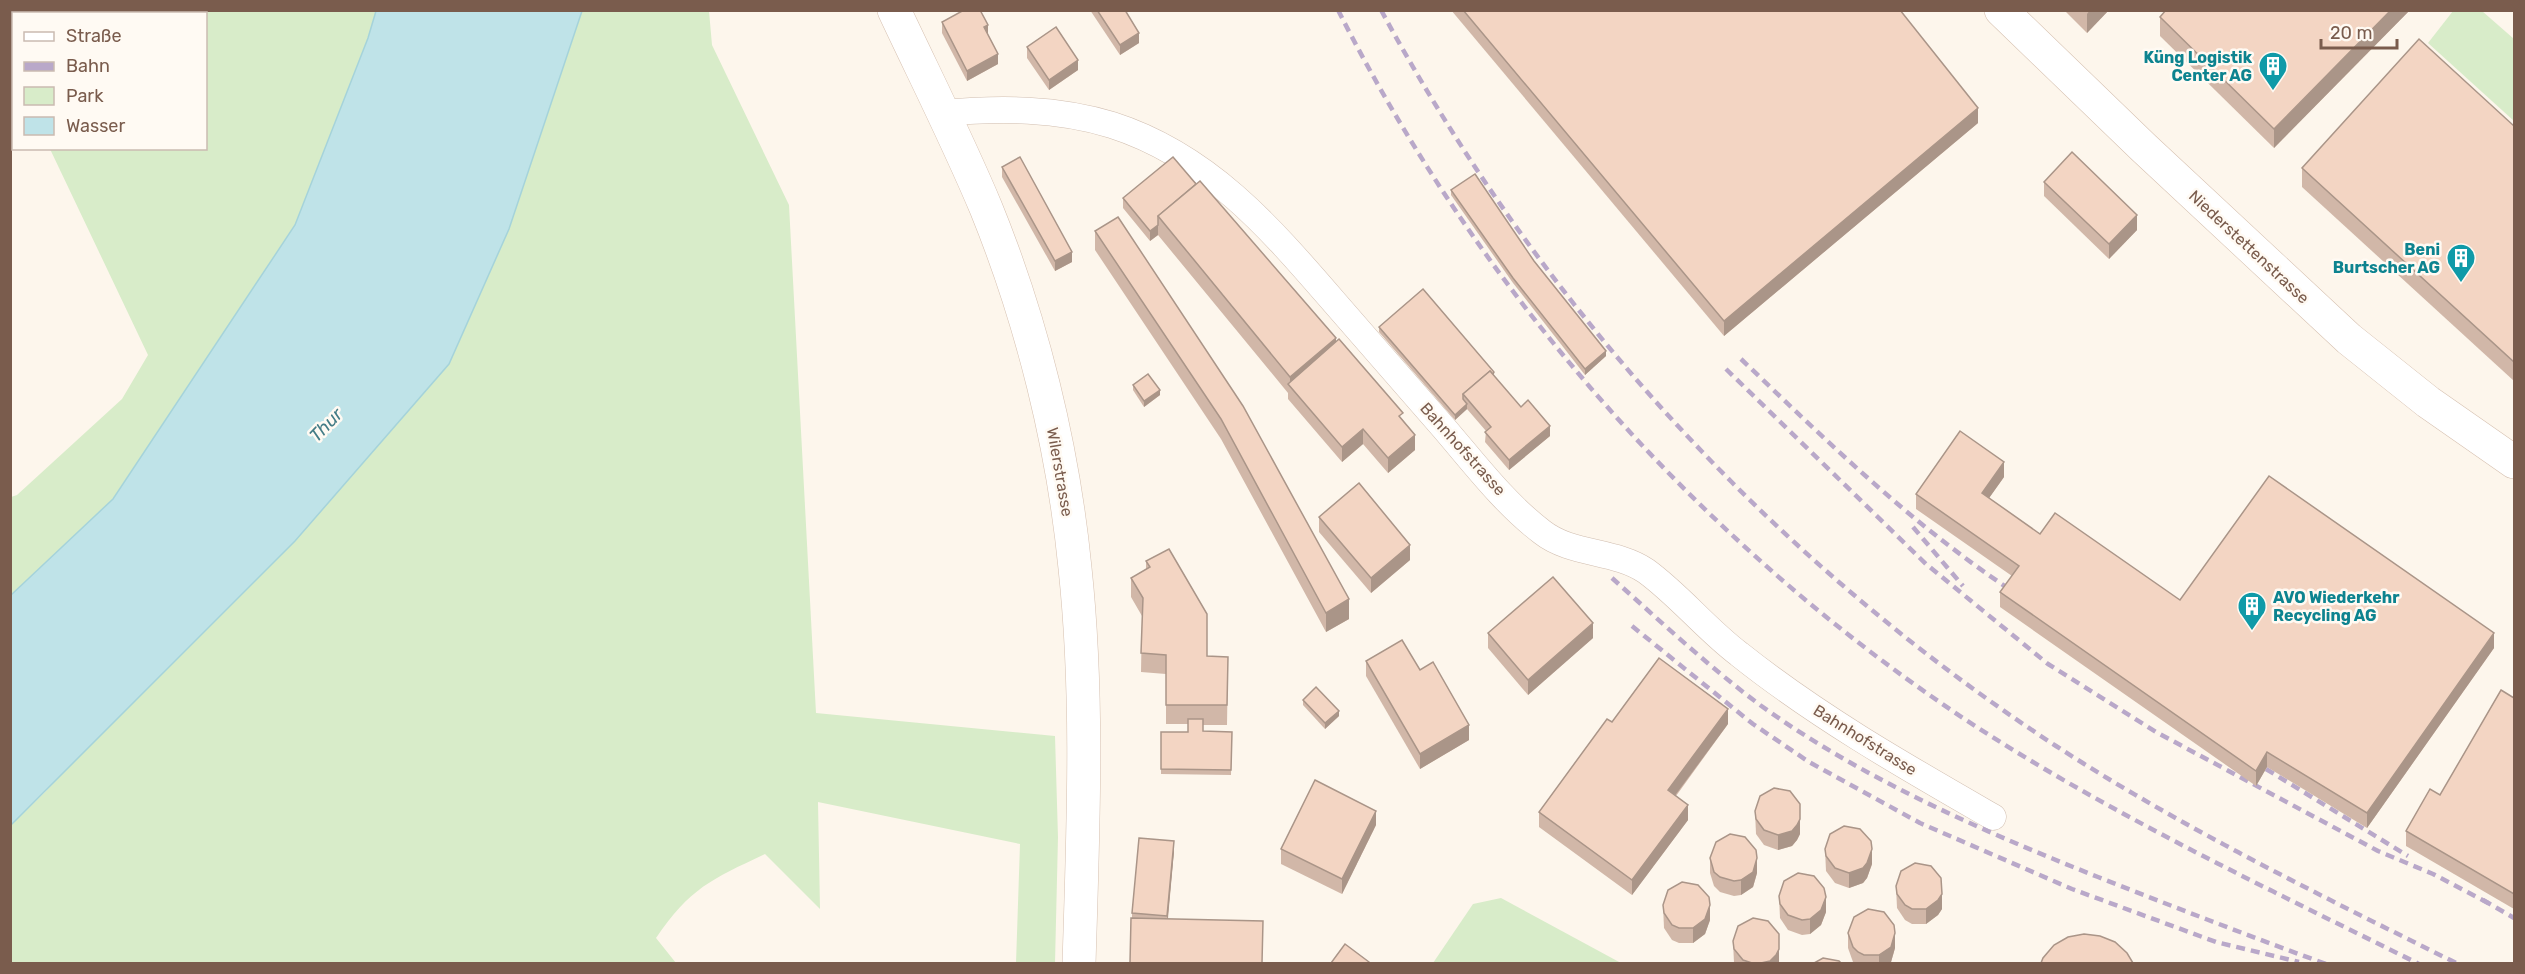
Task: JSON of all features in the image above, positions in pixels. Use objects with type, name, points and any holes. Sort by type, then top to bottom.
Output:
[{"type":"main road","name":"Wilerstrasse","points":[[894,10],[986,209],[1017,296],[1057,447],[1076,567],[1082,677],[1084,790],[1078,963]]},
{"type":"main road","name":"Niederstettenstrasse","points":[[2001,10],[2144,148],[2349,339],[2428,402],[2514,462]]},
{"type":"street","name":"Bahnhofstrasse","points":[[943,113],[992,109],[1053,112],[1113,125],[1176,154],[1231,191],[1277,237],[1493,485],[1543,533],[1564,543],[1612,556],[1644,570],[1738,654],[1853,736],[1993,817]]},
{"type":"green space","points":[[10,11],[376,11],[368,38],[295,225],[113,499],[11,595],[11,497],[17,495],[122,399],[148,355],[50,150],[207,150],[207,12],[12,12],[12,68]]},
{"type":"green space","points":[[582,11],[709,11],[712,45],[789,205],[816,713],[1055,736],[1058,837],[1055,963],[1016,963],[1020,844],[818,802],[820,909],[765,854],[716,878],[691,896],[668,921],[656,938],[676,963],[11,964],[11,825],[45,792],[449,364],[509,229]]},
{"type":"green space","points":[[2453,11],[2482,11],[2514,39],[2514,121],[2428,43]]},
{"type":"green space","points":[[1501,898],[1621,963],[1433,963],[1473,904]]},
{"type":"water","name":"Thur","points":[[376,11],[582,11],[509,229],[449,364],[295,541],[11,825],[11,595],[113,499],[295,225],[368,38]]},
{"type":"building","points":[[964,10],[980,10],[988,25],[984,27],[998,54],[967,71],[942,22]]},
{"type":"building","points":[[1097,10],[1125,10],[1139,33],[1120,45]]},
{"type":"building","points":[[1463,10],[1900,10],[1978,108],[1724,321]]},
{"type":"building","name":"Küng Logistik Center AG","points":[[2166,10],[2391,10],[2274,129],[2160,17]]},
{"type":"building","points":[[1056,27],[1078,60],[1049,80],[1027,47]]},
{"type":"building","name":"Beni Burtscher AG","points":[[2419,39],[2514,126],[2514,362],[2302,168]]},
{"type":"building","points":[[2072,152],[2137,215],[2109,244],[2044,182]]},
{"type":"building","points":[[1020,157],[1072,252],[1055,261],[1002,167]]},
{"type":"building","points":[[1173,157],[1196,184],[1158,216],[1158,225],[1150,231],[1123,198]]},
{"type":"building","points":[[1475,174],[1534,261],[1606,351],[1585,369],[1513,278],[1451,190]]},
{"type":"building","points":[[1200,181],[1336,338],[1290,377],[1158,216]]},
{"type":"building","points":[[1118,217],[1243,406],[1349,599],[1326,613],[1221,419],[1095,231]]},
{"type":"building","points":[[1423,289],[1494,372],[1493,374],[1490,371],[1463,394],[1463,399],[1467,404],[1455,415],[1379,327]]},
{"type":"building","points":[[1339,339],[1403,413],[1399,416],[1415,435],[1388,458],[1363,429],[1342,447],[1288,384]]},
{"type":"building","points":[[1490,371],[1521,407],[1528,400],[1550,426],[1509,460],[1485,432],[1491,427],[1463,394]]},
{"type":"building","points":[[1148,374],[1160,390],[1144,401],[1133,385]]},
{"type":"building","name":"AVO Wiederkehr Recycling AG","points":[[1960,431],[2004,462],[1982,493],[2040,534],[2055,513],[2180,600],[2269,476],[2494,633],[2367,813],[2267,752],[2256,771],[2000,592],[2019,566],[1916,494]]},
{"type":"building","points":[[1359,483],[1410,545],[1371,578],[1319,517]]},
{"type":"building","points":[[1169,549],[1207,614],[1207,656],[1228,657],[1227,705],[1166,705],[1166,655],[1141,653],[1143,598],[1131,578],[1150,567],[1146,561]]},
{"type":"building","points":[[1553,577],[1593,623],[1528,680],[1488,633]]},
{"type":"building","points":[[1402,640],[1420,670],[1433,662],[1469,725],[1420,754],[1366,661]]},
{"type":"building","points":[[1659,658],[1728,709],[1668,790],[1688,805],[1632,880],[1539,812],[1607,719],[1612,722]]},
{"type":"building","points":[[1316,687],[1339,711],[1325,723],[1303,700]]},
{"type":"building","points":[[2501,690],[2514,698],[2514,894],[2406,831],[2430,789],[2440,795]]},
{"type":"building","points":[[1188,719],[1203,719],[1203,731],[1232,732],[1231,770],[1161,769],[1161,732],[1188,732]]},
{"type":"building","points":[[1315,780],[1376,811],[1342,879],[1281,849]]},
{"type":"building","points":[[1774,788],[1790,791],[1800,804],[1800,819],[1797,825],[1792,831],[1778,835],[1764,830],[1756,819],[1755,811],[1760,796]]},
{"type":"building","points":[[1844,826],[1860,829],[1871,841],[1872,849],[1863,868],[1849,873],[1835,868],[1826,856],[1825,849],[1830,834]]},
{"type":"building","points":[[1730,834],[1745,837],[1756,850],[1757,858],[1753,872],[1741,880],[1734,881],[1720,877],[1714,872],[1710,858],[1716,842]]},
{"type":"building","points":[[1139,838],[1174,841],[1167,916],[1132,913]]},
{"type":"building","points":[[1915,863],[1931,866],[1941,878],[1942,894],[1926,909],[1912,909],[1905,905],[1897,894],[1896,886],[1901,871]]},
{"type":"building","points":[[1798,873],[1814,876],[1824,888],[1826,897],[1821,910],[1810,919],[1802,920],[1788,915],[1780,904],[1779,896],[1784,881]]},
{"type":"building","points":[[1682,882],[1698,885],[1709,897],[1710,905],[1705,919],[1693,928],[1679,928],[1672,925],[1664,913],[1663,905],[1668,890]]},
{"type":"building","points":[[1868,909],[1884,912],[1894,925],[1895,933],[1891,947],[1879,955],[1864,955],[1858,952],[1853,947],[1848,933],[1854,917]]},
{"type":"building","points":[[1131,918],[1263,921],[1262,963],[1130,963]]},
{"type":"building","points":[[1753,918],[1768,921],[1779,934],[1779,949],[1770,961],[1752,963],[1743,960],[1734,949],[1733,941],[1738,926]]},
{"type":"building","points":[[2084,934],[2100,936],[2115,942],[2127,953],[2133,963],[2041,963],[2054,945],[2068,937]]},
{"type":"building","points":[[1345,944],[1369,962],[1331,963]]},
{"type":"building","points":[[1823,958],[1839,961],[1841,963],[1814,963]]},
{"type":"railway","points":[[1338,10],[1396,115],[1459,216],[1529,313],[1605,404],[1687,491],[1774,572],[1866,648],[1963,718],[2018,753],[2073,786],[2187,848],[2419,964]]},
{"type":"railway","points":[[1381,10],[1445,120],[1515,225],[1591,325],[1673,420],[1761,510],[1854,595],[1952,673],[2056,746],[2104,776],[2254,861],[2458,964]]},
{"type":"railway","points":[[1741,359],[1871,481],[1939,538],[2012,591]]},
{"type":"railway","points":[[1726,369],[1926,564],[2048,664],[2156,732],[2378,851],[2433,874],[2490,904]]},
{"type":"railway","points":[[1913,527],[1963,586]]},
{"type":"railway","points":[[1612,578],[1703,659],[1760,705],[1799,732],[1881,780],[2010,841],[2326,964]]},
{"type":"railway","points":[[1632,626],[1753,724],[1809,762],[1920,823],[2072,889],[2216,942],[2299,962]]},
{"type":"railway","points":[[2266,769],[2408,856]]},
{"type":"railway","points":[[2483,900],[2514,918]]},
{"type":"place","name":"Küng Logistik Center AG","points":[[2273,92]]},
{"type":"place","name":"Beni Burtscher AG","points":[[2461,284]]},
{"type":"place","name":"AVO Wiederkehr Recycling AG","points":[[2252,632]]}]
